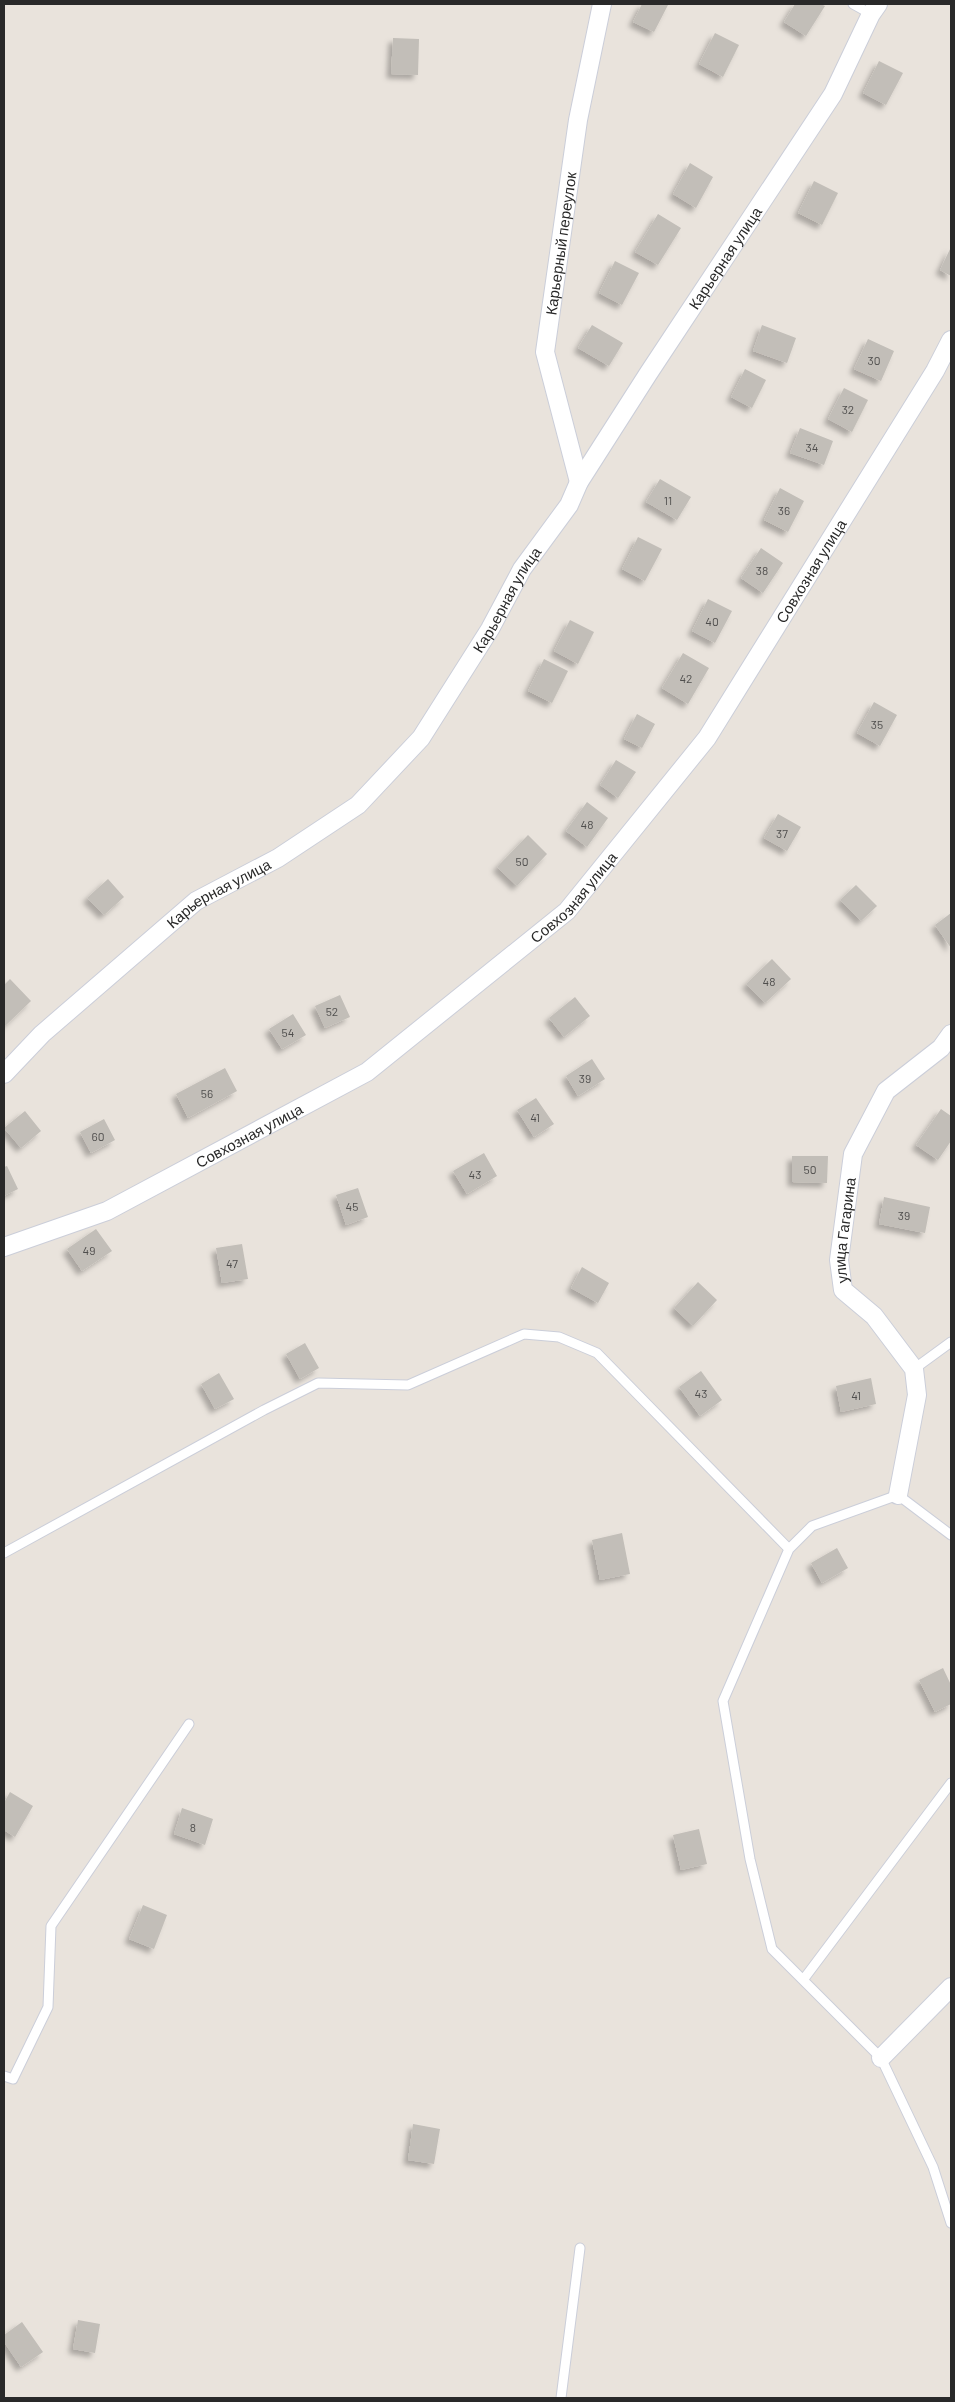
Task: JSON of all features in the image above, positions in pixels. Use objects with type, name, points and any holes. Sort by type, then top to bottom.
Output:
[{"type":"street","name":"Карьерный переулок","points":[[580,482],[545,352],[578,120],[602,4]]},
{"type":"street","name":"Карьерная улица","points":[[4,1074],[42,1034],[196,901],[278,858],[358,805],[421,738],[490,629],[522,569],[569,505],[580,482],[832,94],[875,9]]},
{"type":"street","name":"Совхозная улица","points":[[4,1248],[107,1211],[367,1072],[567,911],[706,738],[930,379],[951,340]]},
{"type":"street","name":"улица Гагарина","points":[[914,1369],[874,1316],[844,1290],[839,1260],[853,1154],[886,1091],[940,1048],[951,1034]]},
{"type":"street","points":[[898,1495],[917,1395],[914,1369]]},
{"type":"street","points":[[881,2058],[951,1987]]},
{"type":"lane","points":[[853,4],[875,9]]},
{"type":"lane","points":[[4,1553],[264,1410],[318,1383],[408,1385],[524,1334],[559,1338],[597,1353],[789,1549]]},
{"type":"lane","points":[[914,1369],[951,1342]]},
{"type":"lane","points":[[951,1536],[898,1495],[812,1526],[789,1549],[723,1701],[750,1859],[772,1949],[881,2058],[933,2167],[951,2223]]},
{"type":"lane","points":[[4,2076],[13,2079],[48,2007],[51,1926],[189,1724]]},
{"type":"lane","points":[[803,1980],[951,1783]]},
{"type":"lane","points":[[561,2398],[580,2248]]},
{"type":"building","points":[[642,4],[668,5],[654,32],[633,22]]},
{"type":"building","points":[[795,4],[821,4],[825,6],[806,36],[784,22]]},
{"type":"building","points":[[715,33],[739,45],[723,77],[699,64]]},
{"type":"building","points":[[393,38],[419,39],[418,75],[391,74]]},
{"type":"building","points":[[879,61],[903,73],[886,105],[863,93]]},
{"type":"building","points":[[690,163],[713,177],[696,208],[673,194]]},
{"type":"building","points":[[814,181],[838,193],[822,225],[798,213]]},
{"type":"building","points":[[658,214],[681,228],[658,265],[635,252]]},
{"type":"building","points":[[951,247],[951,276],[940,270]]},
{"type":"building","points":[[615,261],[639,273],[622,305],[599,293]]},
{"type":"building","points":[[592,325],[623,343],[609,366],[578,348]]},
{"type":"building","points":[[762,325],[796,338],[787,363],[753,351]]},
{"type":"building","points":[[868,339],[894,351],[881,381],[854,369]]},
{"type":"building","points":[[745,369],[766,380],[752,408],[731,397]]},
{"type":"building","points":[[844,388],[868,400],[852,432],[828,419]]},
{"type":"building","points":[[800,428],[833,441],[824,465],[790,453]]},
{"type":"building","points":[[660,479],[691,497],[677,520],[646,502]]},
{"type":"building","points":[[780,488],[804,501],[788,532],[764,520]]},
{"type":"building","points":[[638,537],[662,549],[645,581],[622,569]]},
{"type":"building","points":[[761,548],[783,563],[763,593],[741,578]]},
{"type":"building","points":[[708,599],[732,611],[715,643],[692,631]]},
{"type":"building","points":[[570,620],[594,632],[578,664],[554,651]]},
{"type":"building","points":[[683,653],[709,668],[688,704],[662,688]]},
{"type":"building","points":[[544,659],[568,671],[552,703],[528,691]]},
{"type":"building","points":[[874,702],[897,715],[880,746],[857,733]]},
{"type":"building","points":[[637,714],[655,724],[642,748],[624,739]]},
{"type":"building","points":[[616,760],[636,772],[618,798],[600,785]]},
{"type":"building","points":[[587,802],[608,818],[587,847],[566,831]]},
{"type":"building","points":[[778,814],[801,827],[787,851],[764,838]]},
{"type":"building","points":[[528,835],[547,854],[517,886],[497,867]]},
{"type":"building","points":[[108,879],[124,897],[104,915],[87,898]]},
{"type":"building","points":[[856,885],[877,906],[861,921],[840,900]]},
{"type":"building","points":[[951,913],[951,948],[935,925]]},
{"type":"building","points":[[772,959],[791,979],[765,1003],[746,984]]},
{"type":"building","points":[[10,979],[31,1001],[4,1027],[4,985]]},
{"type":"building","points":[[340,995],[350,1017],[325,1028],[315,1006]]},
{"type":"building","points":[[575,997],[590,1016],[564,1037],[549,1018]]},
{"type":"building","points":[[293,1014],[306,1035],[282,1049],[269,1029]]},
{"type":"building","points":[[592,1059],[605,1079],[578,1096],[566,1076]]},
{"type":"building","points":[[225,1068],[237,1091],[188,1118],[176,1094]]},
{"type":"building","points":[[536,1098],[554,1124],[534,1137],[517,1110]]},
{"type":"building","points":[[941,1109],[951,1116],[951,1141],[938,1160],[916,1145]]},
{"type":"building","points":[[25,1111],[41,1131],[21,1148],[4,1128]]},
{"type":"building","points":[[104,1119],[115,1140],[91,1153],[80,1132]]},
{"type":"building","points":[[484,1153],[497,1176],[467,1194],[453,1171]]},
{"type":"building","points":[[792,1156],[828,1156],[827,1183],[792,1182]]},
{"type":"building","points":[[7,1166],[18,1189],[4,1196],[4,1167]]},
{"type":"building","points":[[358,1188],[368,1217],[346,1225],[336,1195]]},
{"type":"building","points":[[884,1197],[930,1207],[925,1233],[879,1224]]},
{"type":"building","points":[[96,1229],[112,1251],[82,1271],[67,1249]]},
{"type":"building","points":[[242,1244],[248,1279],[222,1283],[216,1248]]},
{"type":"building","points":[[582,1267],[609,1283],[598,1303],[571,1288]]},
{"type":"building","points":[[698,1282],[717,1300],[693,1326],[674,1308]]},
{"type":"building","points":[[305,1343],[319,1368],[300,1379],[286,1354]]},
{"type":"building","points":[[701,1371],[722,1400],[700,1416],[679,1387]]},
{"type":"building","points":[[219,1373],[234,1399],[215,1409],[201,1384]]},
{"type":"building","points":[[871,1378],[876,1404],[841,1412],[836,1386]]},
{"type":"building","points":[[622,1533],[630,1574],[600,1580],[592,1540]]},
{"type":"building","points":[[837,1548],[848,1568],[822,1583],[811,1563]]},
{"type":"building","points":[[943,1668],[951,1685],[951,1704],[935,1712],[919,1680]]},
{"type":"building","points":[[10,1792],[33,1806],[15,1837],[4,1830],[4,1803]]},
{"type":"building","points":[[182,1808],[213,1819],[205,1845],[174,1834]]},
{"type":"building","points":[[699,1829],[707,1864],[681,1870],[673,1835]]},
{"type":"building","points":[[143,1905],[167,1915],[154,1949],[129,1939]]},
{"type":"building","points":[[413,2124],[440,2129],[434,2164],[408,2160]]},
{"type":"building","points":[[78,2320],[100,2324],[95,2353],[73,2349]]},
{"type":"building","points":[[22,2322],[43,2352],[21,2367],[4,2342],[4,2335]]}]
